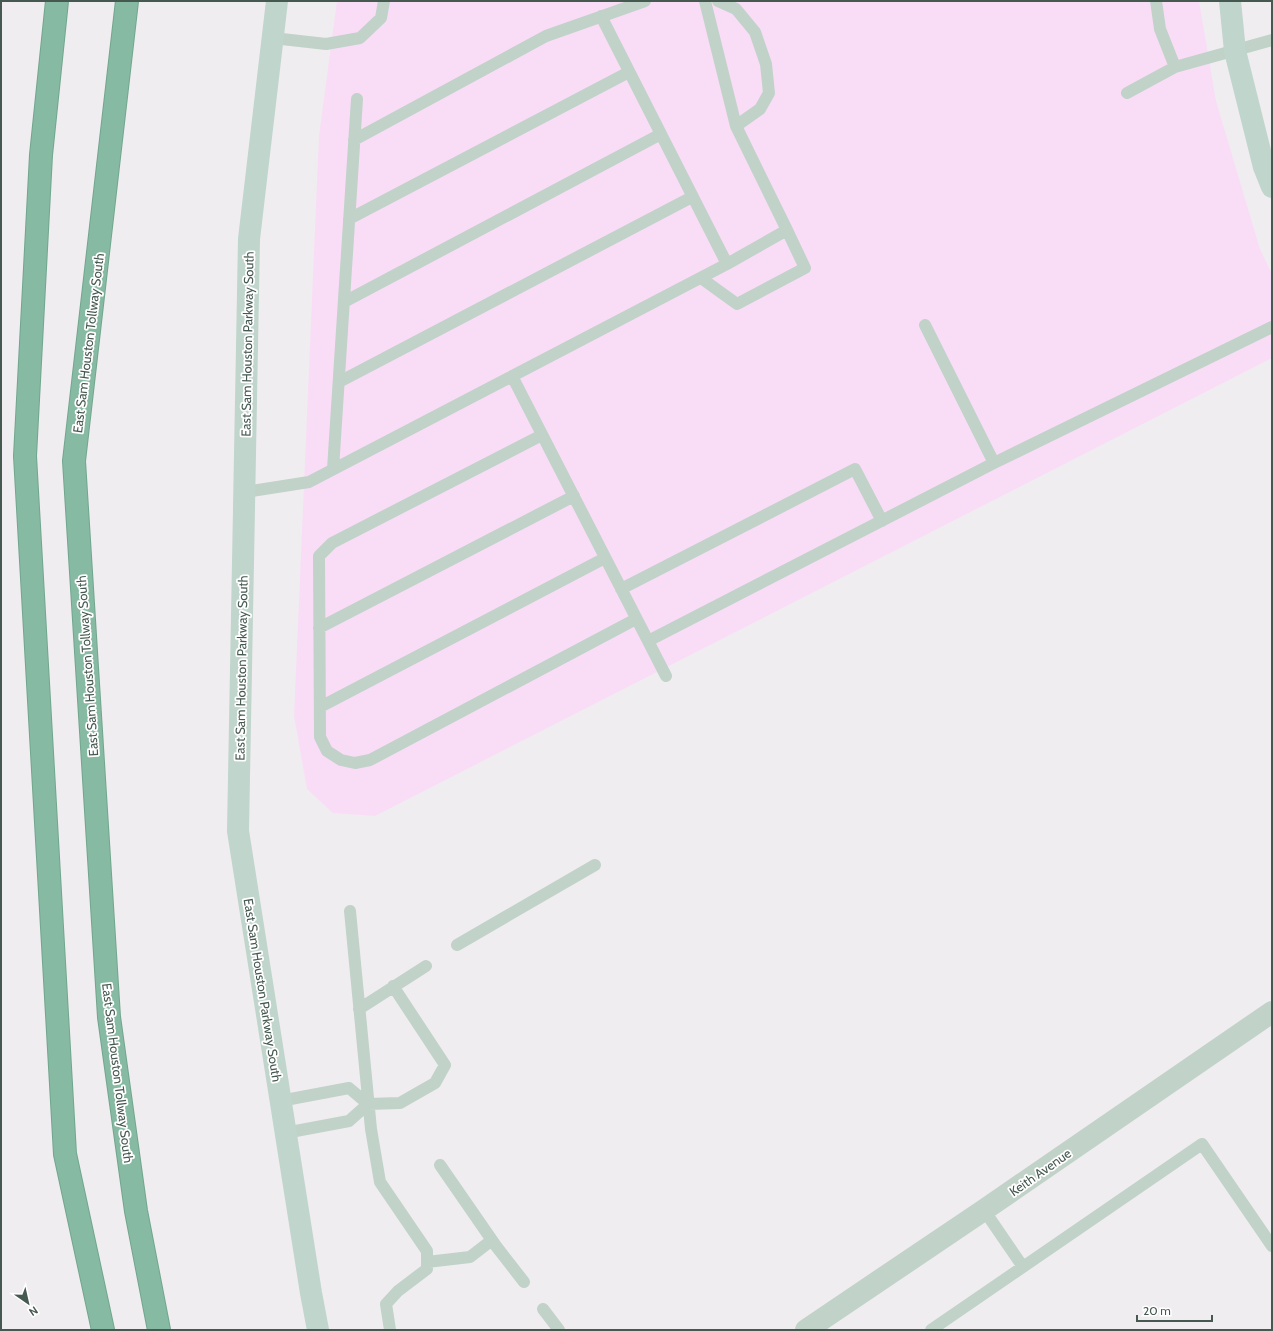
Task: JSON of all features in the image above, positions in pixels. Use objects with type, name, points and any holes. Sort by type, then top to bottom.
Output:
[{"type":"highway","points":[[57,1],[41,155],[25,456],[65,1154],[93,1330]]},
{"type":"highway","name":"East Sam Houston Tollway South","points":[[127,1],[74,461],[109,1017],[136,1212],[159,1330]]},
{"type":"highway","points":[[65,1154],[103,1330]]},
{"type":"highway","points":[[136,1212],[169,1330]]},
{"type":"main road","name":"East Sam Houston Parkway South","points":[[277,1],[250,239],[238,831],[310,1294],[318,1330]]},
{"type":"main road","points":[[1230,1],[1235,51],[1264,167],[1272,187]]},
{"type":"street","name":"Keith Avenue","points":[[806,1330],[984,1210],[1272,1012]]},
{"type":"lane","points":[[273,38],[326,44],[360,38],[381,18],[384,1]]},
{"type":"lane","points":[[354,140],[546,36],[645,1]]},
{"type":"lane","points":[[701,278],[738,304],[805,268],[736,126],[705,1]]},
{"type":"lane","points":[[718,1],[736,9],[755,32],[766,64],[769,93],[760,109],[736,126]]},
{"type":"lane","points":[[1156,1],[1160,29],[1175,67]]},
{"type":"lane","points":[[601,16],[727,264]]},
{"type":"lane","points":[[1127,93],[1175,67],[1272,40]]},
{"type":"lane","points":[[350,219],[630,72]]},
{"type":"lane","points":[[333,470],[357,99]]},
{"type":"lane","points":[[344,302],[661,134]]},
{"type":"lane","points":[[339,382],[692,197]]},
{"type":"lane","points":[[245,492],[309,482],[701,278],[787,230]]},
{"type":"lane","points":[[925,325],[994,463]]},
{"type":"lane","points":[[648,641],[994,463],[1272,327]]},
{"type":"lane","points":[[512,376],[666,676]]},
{"type":"lane","points":[[542,435],[332,543],[319,556],[320,737],[327,751],[341,760],[355,763],[370,760],[636,619]]},
{"type":"lane","points":[[621,589],[855,469],[882,521]]},
{"type":"lane","points":[[319,628],[574,496]]},
{"type":"lane","points":[[320,707],[605,558]]},
{"type":"lane","points":[[457,945],[594,865]]},
{"type":"lane","points":[[350,911],[368,1104],[380,1182],[428,1251],[427,1269],[398,1291],[386,1304],[390,1330]]},
{"type":"lane","points":[[359,1009],[426,966]]},
{"type":"lane","points":[[285,1132],[349,1121],[368,1104],[400,1103],[436,1083],[445,1065],[394,986]]},
{"type":"lane","points":[[280,1101],[349,1088],[368,1104]]},
{"type":"lane","points":[[931,1330],[1202,1144],[1272,1246]]},
{"type":"lane","points":[[440,1165],[492,1240],[524,1282]]},
{"type":"lane","points":[[984,1210],[1023,1267]]},
{"type":"lane","points":[[427,1262],[470,1256],[492,1240]]},
{"type":"lane","points":[[543,1309],[559,1330]]},
{"type":"shaded area","points":[[337,1],[1199,1],[1216,101],[1260,249],[1272,274],[1272,358],[375,816],[333,813],[307,789],[294,716],[319,136]]}]
